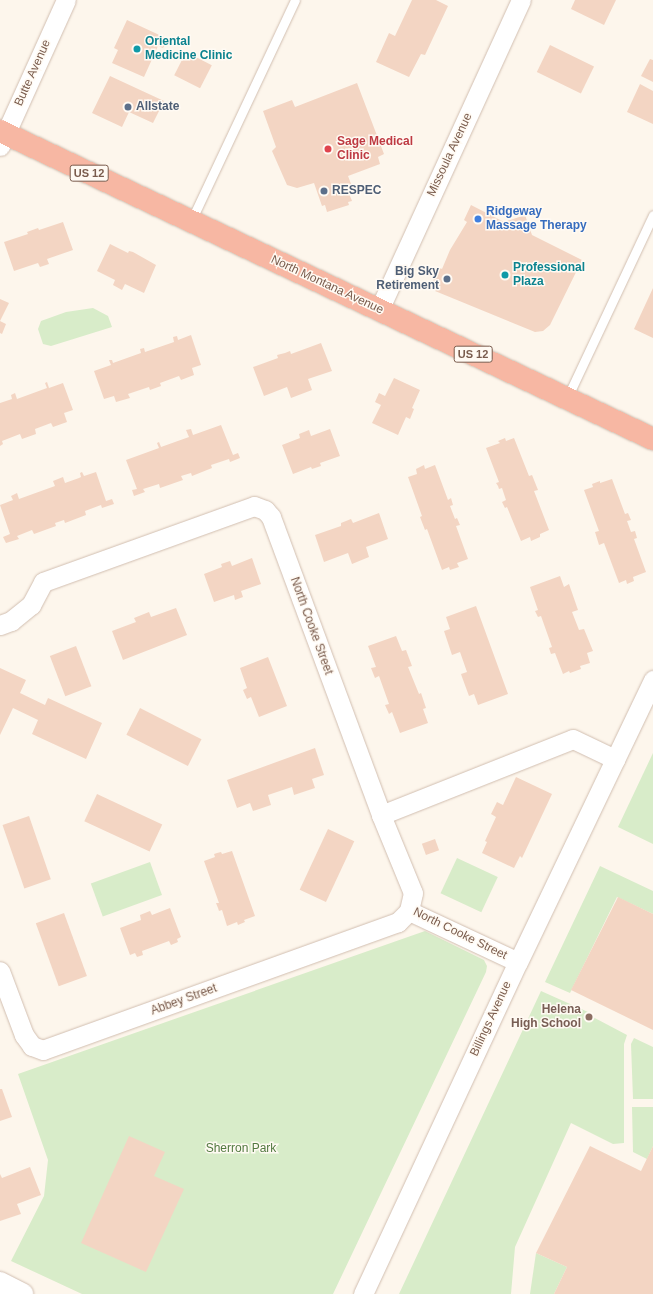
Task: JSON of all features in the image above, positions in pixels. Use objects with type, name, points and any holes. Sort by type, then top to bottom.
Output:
[{"type":"highway","name":"North Montana Avenue","points":[[2,137],[191,220],[653,438]]},
{"type":"street","name":"Butte Avenue","points":[[2,137],[66,0]]},
{"type":"street","name":"Missoula Avenue","points":[[379,310],[522,0]]},
{"type":"street","name":"North Cooke Street","points":[[0,625],[11,621],[31,605],[43,582],[254,506],[265,510],[271,517],[381,815],[413,893],[408,911],[518,962]]},
{"type":"street","name":"Billings Avenue","points":[[363,1294],[518,962],[653,680]]},
{"type":"street","points":[[381,815],[573,739],[615,759]]},
{"type":"street","name":"Abbey Street","points":[[0,971],[24,1035],[32,1046],[43,1050],[398,922],[408,911]]},
{"type":"street","points":[[0,1283],[22,1294]]},
{"type":"lane","points":[[191,220],[295,0]]},
{"type":"lane","points":[[567,398],[653,215]]},
{"type":"green space","points":[[93,308],[108,316],[112,327],[51,346],[43,344],[38,329],[41,321],[66,312]]},
{"type":"green space","points":[[653,753],[653,844],[618,827]]},
{"type":"green space","points":[[457,858],[498,877],[481,912],[441,893]]},
{"type":"green space","points":[[150,862],[162,895],[103,916],[91,884]]},
{"type":"green space","points":[[600,866],[653,891],[653,914],[617,897],[570,993],[545,982]]},
{"type":"green space","name":"Sherron Park","points":[[425,931],[484,960],[487,966],[486,972],[333,1294],[82,1294],[11,1261],[44,1196],[48,1160],[18,1074]]},
{"type":"green space","points":[[541,991],[588,1012],[591,1016],[627,1035],[624,1044],[624,1143],[613,1144],[571,1123],[515,1247],[511,1294],[399,1294]]},
{"type":"green space","points":[[634,1038],[653,1047],[653,1099],[633,1099],[631,1044]]},
{"type":"green space","points":[[632,1107],[653,1107],[653,1146],[647,1159],[633,1152]]},
{"type":"green space","points":[[536,1253],[567,1267],[554,1294],[530,1294]]},
{"type":"building","points":[[412,0],[436,0],[448,6],[425,55],[421,54],[409,77],[376,62],[389,33],[395,36]]},
{"type":"building","points":[[575,0],[616,0],[604,25],[571,9]]},
{"type":"building","name":"Oriental Medicine Clinic","points":[[127,20],[168,39],[163,48],[158,46],[144,77],[112,63],[118,50],[114,48]]},
{"type":"building","points":[[550,45],[594,66],[581,93],[537,72]]},
{"type":"building","points":[[186,52],[212,65],[200,88],[174,75]]},
{"type":"building","points":[[650,59],[653,60],[653,82],[641,76]]},
{"type":"building","name":"Allstate","points":[[110,76],[164,101],[153,123],[129,112],[122,127],[92,113]]},
{"type":"building","name":"Sage Medical Clinic","points":[[357,83],[384,154],[378,157],[380,164],[348,176],[353,189],[348,191],[352,201],[348,202],[349,205],[327,212],[325,205],[322,206],[314,183],[297,188],[287,185],[272,151],[276,147],[263,111],[292,100],[295,107]]},
{"type":"building","points":[[640,84],[653,91],[653,124],[627,112]]},
{"type":"building","name":"Professional Plaza","points":[[471,205],[504,222],[525,215],[532,235],[582,260],[550,325],[543,331],[535,332],[435,291],[439,283],[433,281],[438,267],[442,269],[450,250],[467,222],[464,220]]},
{"type":"building","points":[[63,222],[73,250],[47,259],[49,264],[40,267],[38,263],[14,271],[4,242],[28,234],[27,232],[38,228],[39,230]]},
{"type":"building","points":[[110,244],[128,253],[129,251],[133,252],[156,265],[144,293],[125,284],[122,290],[113,285],[115,280],[97,271]]},
{"type":"building","points":[[653,288],[653,338],[634,329]]},
{"type":"building","points":[[0,299],[9,303],[0,321]]},
{"type":"building","points":[[0,321],[6,324],[2,334],[0,333]]},
{"type":"building","points":[[191,335],[201,365],[192,368],[194,375],[181,380],[179,376],[160,383],[161,386],[150,390],[149,387],[128,394],[130,398],[116,402],[114,396],[104,399],[94,371],[111,365],[109,360],[112,360],[113,363],[141,353],[140,349],[144,348],[145,352],[174,342],[173,337],[177,336],[178,340]]},
{"type":"building","points":[[321,343],[332,371],[308,379],[312,390],[291,398],[287,387],[264,396],[253,367],[278,358],[277,355],[290,351],[291,354]]},
{"type":"building","points":[[394,378],[420,390],[412,408],[414,409],[410,419],[406,417],[398,435],[372,423],[381,405],[375,402],[379,393],[385,396]]},
{"type":"building","points":[[47,382],[49,388],[63,383],[73,410],[64,413],[67,422],[53,427],[51,423],[35,429],[36,434],[22,439],[20,434],[2,441],[3,444],[0,446],[0,403],[12,399],[11,395],[15,393],[17,399],[47,388],[45,383]]},
{"type":"building","points":[[221,425],[233,455],[238,453],[240,458],[230,462],[229,459],[211,465],[212,468],[192,476],[191,473],[181,476],[183,480],[160,488],[159,484],[143,489],[145,492],[134,496],[132,490],[137,489],[126,460],[159,448],[157,443],[159,442],[161,447],[189,437],[186,430],[191,429],[193,435]]},
{"type":"building","points":[[330,429],[340,456],[320,463],[321,466],[312,469],[311,467],[293,474],[282,445],[300,438],[299,434],[309,430],[311,436]]},
{"type":"building","points":[[505,438],[506,441],[514,438],[529,476],[532,475],[538,490],[534,491],[549,530],[540,534],[540,537],[531,541],[530,537],[521,541],[507,507],[505,508],[502,502],[506,500],[502,488],[499,489],[496,483],[499,482],[486,448],[500,443],[498,441]]},
{"type":"building","points":[[424,465],[425,469],[435,465],[448,500],[451,498],[453,505],[450,506],[455,519],[457,518],[460,525],[456,526],[468,559],[457,563],[459,567],[450,570],[449,567],[442,570],[427,529],[425,530],[420,517],[422,516],[408,477],[417,474],[416,469]]},
{"type":"building","points":[[82,472],[84,476],[96,472],[106,501],[112,499],[114,504],[102,508],[101,505],[85,511],[86,515],[65,523],[64,520],[55,523],[56,526],[34,534],[32,530],[17,536],[19,539],[6,543],[3,537],[10,534],[0,505],[13,500],[11,496],[17,493],[19,499],[55,486],[53,481],[63,477],[65,483],[79,478],[81,477],[80,473]]},
{"type":"building","points":[[612,479],[625,514],[628,513],[631,520],[627,521],[631,532],[635,531],[637,538],[634,539],[646,572],[633,577],[634,581],[627,584],[626,580],[619,583],[604,543],[599,545],[595,532],[599,531],[584,490],[593,487],[592,484]]},
{"type":"building","points":[[379,513],[388,539],[366,547],[369,557],[352,564],[348,553],[324,562],[315,535],[341,526],[341,523],[351,519],[353,523]]},
{"type":"building","points":[[252,558],[261,584],[241,591],[243,597],[235,600],[234,595],[214,602],[204,574],[222,567],[221,564],[230,561],[232,566]]},
{"type":"building","points":[[560,576],[564,587],[569,584],[578,610],[572,612],[579,630],[584,629],[593,651],[587,653],[590,663],[580,666],[581,669],[570,673],[569,671],[563,674],[555,653],[551,654],[549,648],[552,647],[541,616],[538,617],[535,611],[538,610],[530,587]]},
{"type":"building","points":[[476,606],[508,694],[478,705],[474,694],[469,696],[462,677],[461,674],[467,672],[460,652],[452,655],[444,631],[450,629],[446,617]]},
{"type":"building","points":[[176,608],[187,635],[123,660],[112,631],[136,622],[134,618],[149,612],[151,617]]},
{"type":"building","points":[[396,636],[402,651],[406,650],[412,666],[408,667],[419,694],[421,693],[426,708],[423,709],[428,723],[400,733],[392,712],[389,714],[385,705],[389,704],[379,676],[375,678],[371,668],[376,667],[368,646]]},
{"type":"building","points":[[76,646],[91,686],[65,696],[50,656]]},
{"type":"building","points":[[268,657],[287,706],[259,717],[251,697],[247,699],[243,690],[247,688],[240,668]]},
{"type":"building","points":[[0,668],[26,680],[20,693],[45,705],[48,698],[102,723],[86,759],[32,734],[38,720],[13,708],[0,735]]},
{"type":"building","points":[[140,708],[201,739],[188,766],[126,735]]},
{"type":"building","points":[[315,748],[324,775],[312,779],[315,788],[294,795],[292,787],[268,795],[271,805],[253,811],[250,803],[237,808],[227,780]]},
{"type":"building","points":[[516,777],[552,794],[522,858],[520,856],[514,868],[482,853],[487,842],[485,841],[496,817],[491,814],[497,802],[503,805]]},
{"type":"building","points":[[97,794],[162,824],[150,852],[84,821]]},
{"type":"building","points":[[29,816],[51,879],[24,888],[3,825]]},
{"type":"building","points":[[328,829],[354,841],[326,902],[300,890]]},
{"type":"building","points":[[435,839],[439,850],[426,855],[422,844]]},
{"type":"building","points":[[232,851],[255,916],[244,920],[245,922],[238,925],[237,922],[227,926],[222,910],[219,911],[216,903],[219,903],[204,861],[215,857],[214,854],[221,852],[222,854]]},
{"type":"building","points":[[618,897],[653,914],[653,1030],[571,990]]},
{"type":"building","points":[[170,908],[181,937],[177,939],[178,942],[171,945],[169,941],[142,951],[143,955],[137,957],[135,953],[130,955],[120,928],[141,920],[140,915],[150,911],[152,915]]},
{"type":"building","points":[[64,913],[87,976],[59,986],[36,923]]},
{"type":"building","points":[[0,1089],[2,1089],[12,1117],[0,1121]]},
{"type":"building","points":[[129,1136],[165,1152],[154,1176],[184,1189],[146,1272],[81,1243]]},
{"type":"building","points":[[590,1146],[641,1171],[653,1146],[653,1294],[554,1294],[567,1267],[536,1253]]},
{"type":"building","points":[[30,1167],[41,1195],[17,1204],[21,1214],[0,1221],[0,1174],[2,1178]]},
{"type":"place","name":"Oriental Medicine Clinic","points":[[137,49]]},
{"type":"place","name":"Allstate","points":[[128,107]]},
{"type":"place","name":"Sage Medical Clinic","points":[[328,149]]},
{"type":"place","name":"RESPEC","points":[[324,191]]},
{"type":"place","name":"Ridgeway Massage Therapy","points":[[478,219]]},
{"type":"place","name":"Professional Plaza","points":[[505,275]]},
{"type":"place","name":"Big Sky Retirement","points":[[447,279]]},
{"type":"place","name":"Helena High School","points":[[589,1017]]}]
